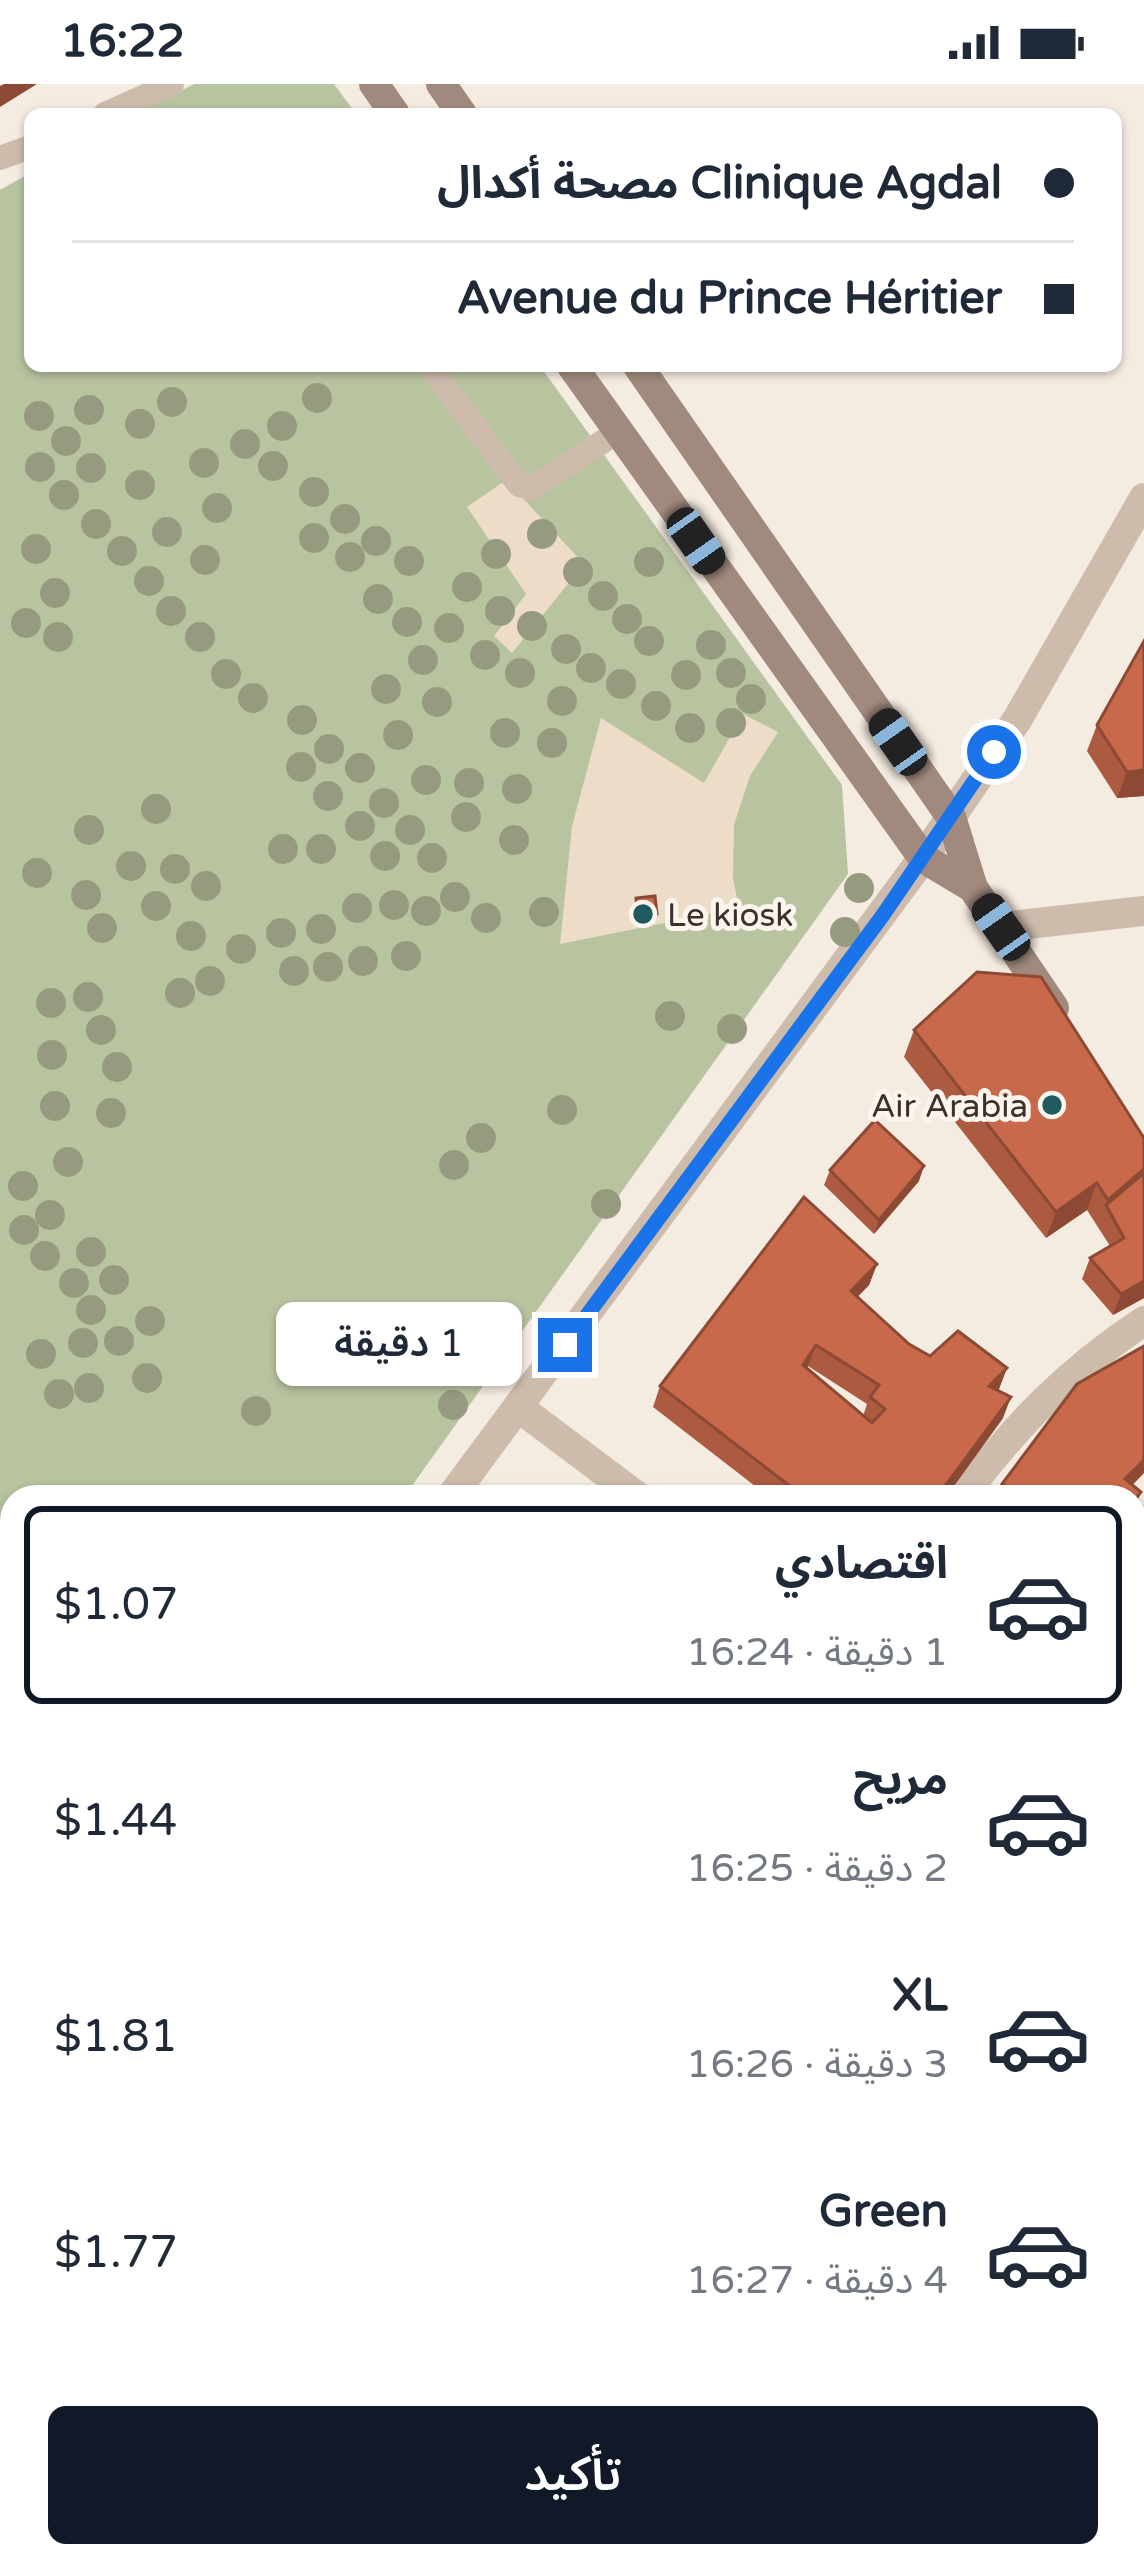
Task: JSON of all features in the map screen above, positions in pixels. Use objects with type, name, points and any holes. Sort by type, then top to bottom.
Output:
[{"type":"street","points":[[576,372],[923,858],[973,888]]},
{"type":"street","points":[[642,372],[951,817],[973,888],[1066,1025]]},
{"type":"street","points":[[460,1485],[923,858],[1017,720],[1144,498]]},
{"type":"street","points":[[1001,927],[1144,911]]},
{"type":"street","points":[[972,1485],[1031,1411],[1067,1376],[1144,1322]]},
{"type":"street","points":[[518,1407],[622,1485]]},
{"type":"lane","points":[[118,108],[172,84]]},
{"type":"lane","points":[[433,372],[518,485],[532,488],[619,431]]},
{"type":"green space","points":[[194,84],[334,84],[352,108],[147,108]]},
{"type":"green space","points":[[24,176],[24,372],[544,372],[842,785],[848,874],[413,1485],[0,1485],[0,190]]},
{"type":"shaded area","points":[[506,480],[584,564],[512,653],[494,636],[526,594],[467,507]]},
{"type":"shaded area","points":[[743,714],[778,732],[750,776],[734,825],[733,878],[739,908],[560,944],[572,826],[601,718],[704,783]]},
{"type":"building","points":[[1144,641],[1144,770],[1127,772],[1097,725]]},
{"type":"building","points":[[655,896],[657,914],[637,916],[636,898]]},
{"type":"building","points":[[977,972],[1041,977],[1144,1138],[1144,1169],[1108,1200],[1097,1183],[1056,1212],[914,1030]]},
{"type":"building","points":[[875,1120],[924,1166],[879,1220],[830,1170]]},
{"type":"building","points":[[1144,1173],[1144,1281],[1121,1294],[1090,1258],[1124,1238],[1106,1205]]},
{"type":"building","points":[[804,1197],[877,1264],[851,1291],[909,1344],[930,1356],[958,1331],[1007,1368],[989,1386],[1011,1397],[946,1485],[788,1485],[660,1386]],"holes":[[[816,1345],[879,1385],[870,1397],[885,1409],[872,1423],[803,1365]]]},
{"type":"building","points":[[1144,1346],[1144,1460],[1125,1479],[1132,1485],[1002,1484],[1077,1384]]},
{"type":"place","name":"Le kiosk","points":[[643,914]]},
{"type":"place","name":"Air Arabia","points":[[1052,1105]]},
{"type":"route","points":[[565,1345],[883,915],[994,752]]}]
